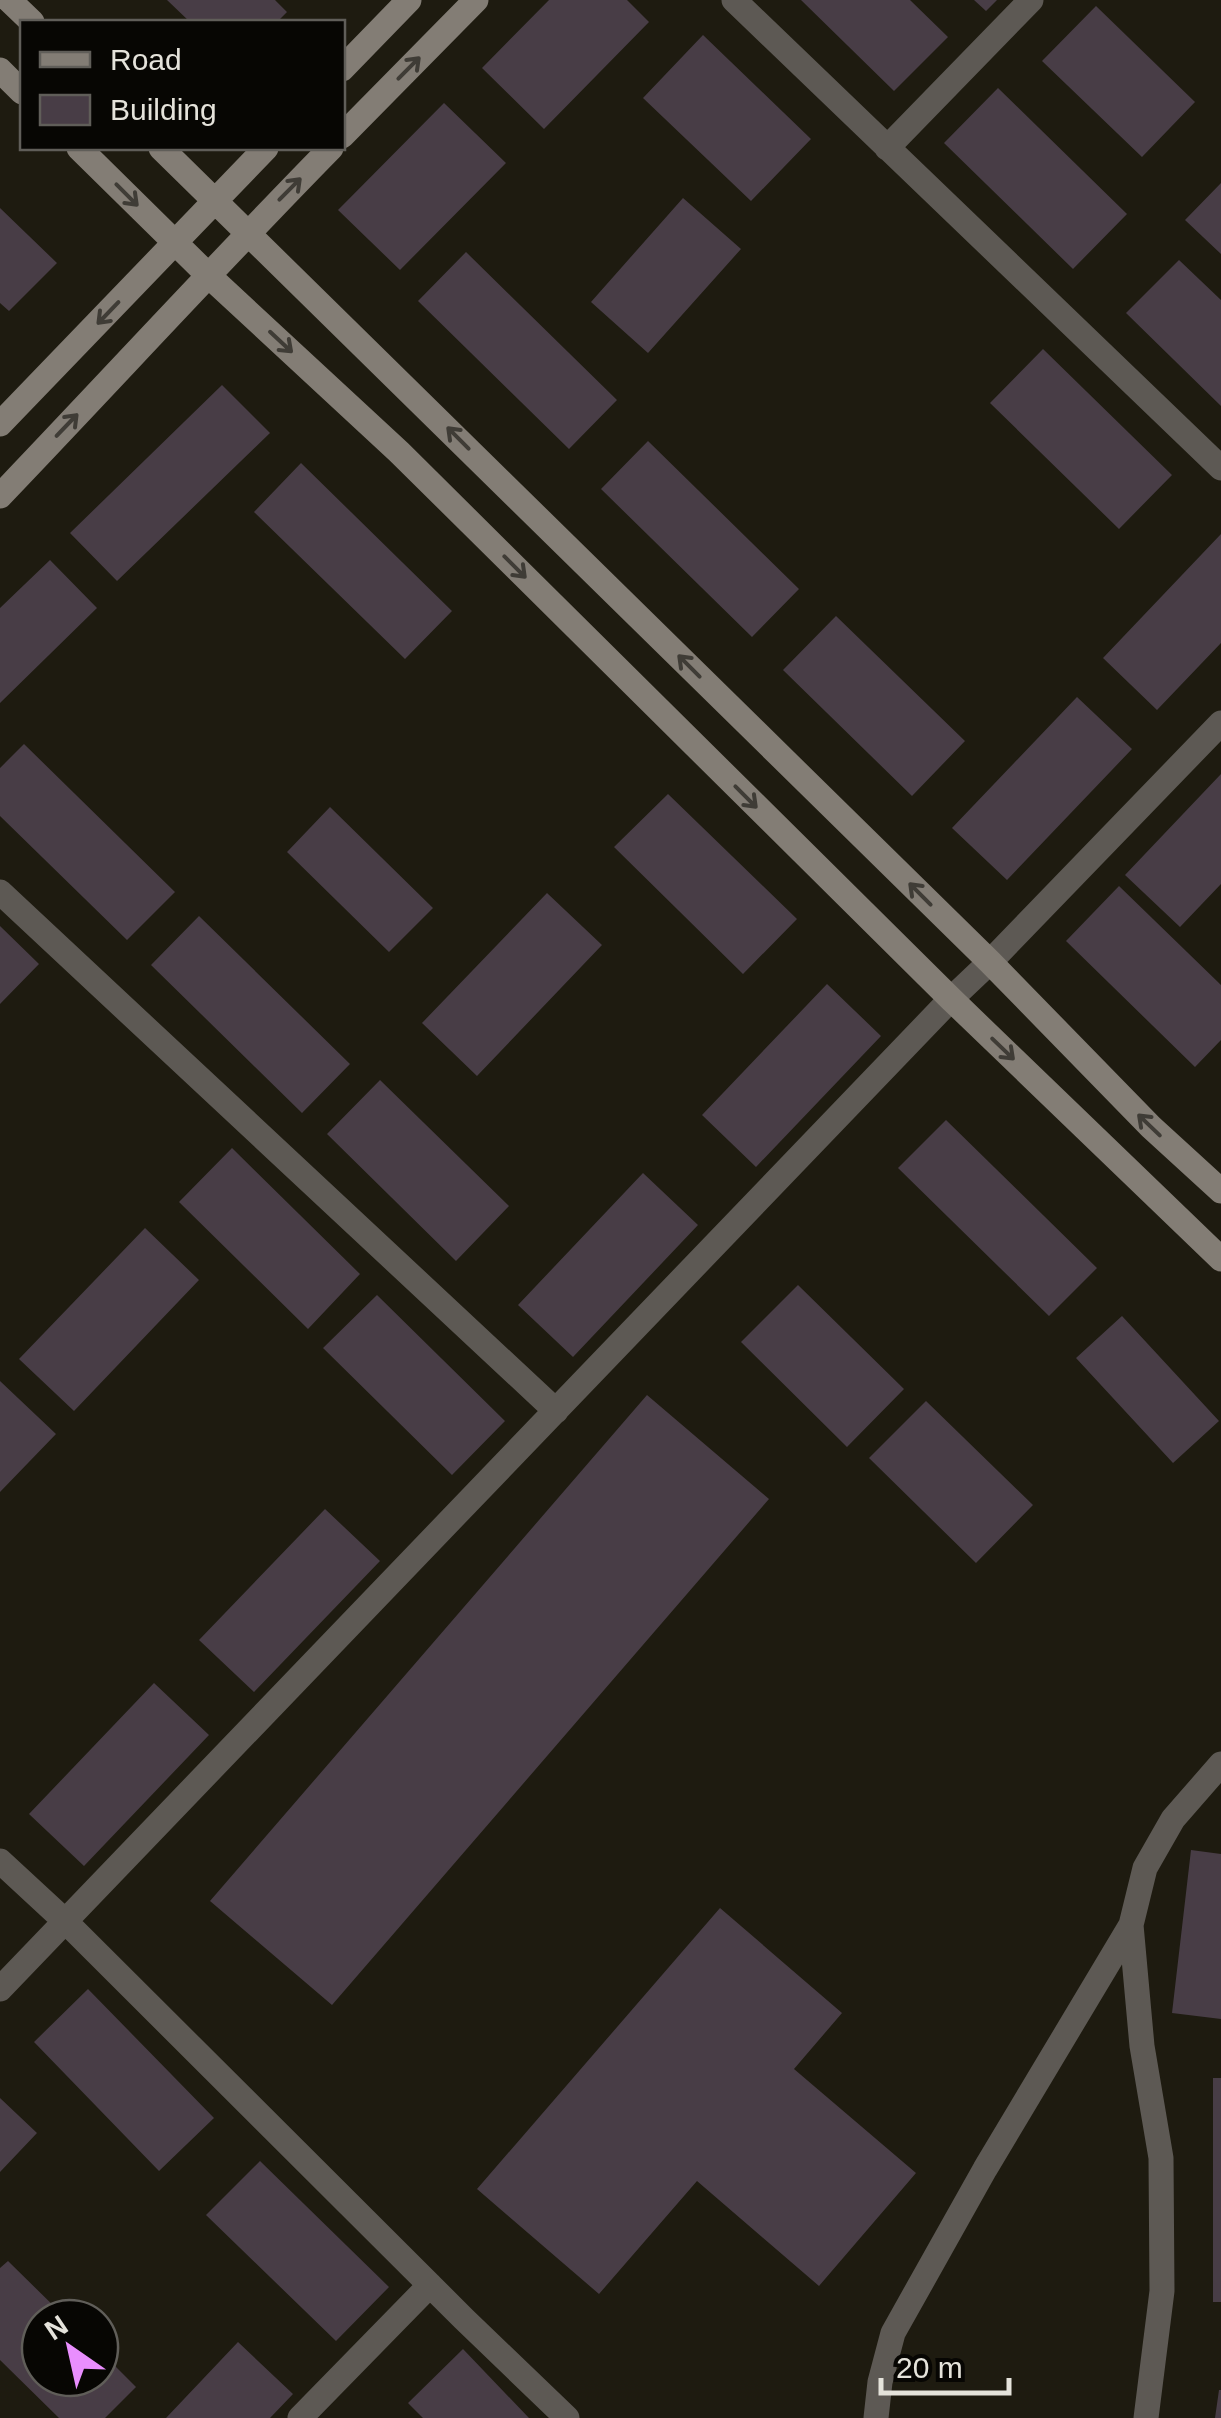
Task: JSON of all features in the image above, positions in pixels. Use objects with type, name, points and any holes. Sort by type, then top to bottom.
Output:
[{"type":"street","points":[[9,0],[30,20]]},
{"type":"street","points":[[345,66],[409,0]]},
{"type":"street","points":[[345,133],[476,0]]},
{"type":"street","points":[[734,0],[1221,468]]},
{"type":"street","points":[[887,148],[1031,0]]},
{"type":"street","points":[[0,70],[20,90]]},
{"type":"street","points":[[81,150],[400,452],[951,999],[1221,1260]]},
{"type":"street","points":[[163,150],[990,962],[1151,1127],[1221,1191]]},
{"type":"street","points":[[0,424],[264,150]]},
{"type":"street","points":[[0,496],[330,150]]},
{"type":"street","points":[[0,1989],[1221,723]]},
{"type":"street","points":[[0,892],[556,1411]]},
{"type":"street","points":[[876,2418],[880,2382],[893,2333],[985,2169],[1131,1925],[1145,1868],[1174,1819],[1221,1764]]},
{"type":"street","points":[[6,1875],[66,1922],[567,2418]]},
{"type":"street","points":[[1131,1925],[1142,2046],[1161,2158],[1162,2292],[1146,2418]]},
{"type":"street","points":[[300,2418],[430,2285]]},
{"type":"building","points":[[167,0],[275,0],[287,12],[279,20],[188,20]]},
{"type":"building","points":[[549,0],[627,0],[649,22],[544,129],[482,68]]},
{"type":"building","points":[[801,0],[910,0],[948,37],[894,91]]},
{"type":"building","points":[[974,0],[997,0],[986,11]]},
{"type":"building","points":[[1096,6],[1195,102],[1142,157],[1042,61]]},
{"type":"building","points":[[703,35],[811,139],[751,201],[643,98]]},
{"type":"building","points":[[998,88],[1127,214],[1073,269],[944,143]]},
{"type":"building","points":[[444,103],[506,163],[400,270],[338,210]]},
{"type":"building","points":[[1221,183],[1221,254],[1185,220]]},
{"type":"building","points":[[683,198],[741,249],[648,353],[591,302]]},
{"type":"building","points":[[0,208],[57,263],[9,311],[0,303]]},
{"type":"building","points":[[466,252],[617,400],[569,449],[418,301]]},
{"type":"building","points":[[1179,260],[1221,300],[1221,406],[1126,313]]},
{"type":"building","points":[[1043,349],[1172,475],[1119,529],[990,403]]},
{"type":"building","points":[[222,385],[270,433],[117,581],[70,533]]},
{"type":"building","points":[[648,441],[799,589],[752,637],[601,489]]},
{"type":"building","points":[[301,463],[452,611],[405,659],[254,512]]},
{"type":"building","points":[[1221,534],[1221,643],[1157,710],[1103,658]]},
{"type":"building","points":[[50,560],[97,608],[0,703],[0,608]]},
{"type":"building","points":[[836,616],[965,741],[912,796],[783,670]]},
{"type":"building","points":[[1077,697],[1132,749],[1007,880],[952,828]]},
{"type":"building","points":[[24,744],[175,892],[127,940],[0,816],[0,768]]},
{"type":"building","points":[[1221,774],[1221,884],[1180,927],[1125,875]]},
{"type":"building","points":[[668,794],[797,919],[743,974],[614,847]]},
{"type":"building","points":[[330,807],[433,908],[389,952],[287,852]]},
{"type":"building","points":[[1119,886],[1221,985],[1221,1040],[1195,1067],[1066,941]]},
{"type":"building","points":[[547,893],[602,945],[477,1076],[422,1023]]},
{"type":"building","points":[[199,916],[350,1064],[302,1113],[151,965]]},
{"type":"building","points":[[0,926],[39,964],[0,1004]]},
{"type":"building","points":[[827,984],[881,1036],[756,1167],[702,1115]]},
{"type":"building","points":[[380,1080],[509,1206],[456,1261],[327,1134]]},
{"type":"building","points":[[946,1120],[1097,1268],[1049,1316],[898,1168]]},
{"type":"building","points":[[232,1148],[360,1274],[308,1329],[179,1202]]},
{"type":"building","points":[[643,1173],[698,1225],[573,1357],[518,1305]]},
{"type":"building","points":[[145,1228],[199,1280],[74,1411],[19,1359]]},
{"type":"building","points":[[798,1285],[904,1389],[847,1447],[741,1342]]},
{"type":"building","points":[[377,1295],[505,1421],[452,1475],[323,1348]]},
{"type":"building","points":[[1122,1316],[1219,1421],[1173,1463],[1076,1358]]},
{"type":"building","points":[[0,1381],[56,1434],[0,1492]]},
{"type":"building","points":[[647,1395],[769,1499],[332,2005],[210,1901]]},
{"type":"building","points":[[926,1401],[1033,1505],[976,1563],[869,1458]]},
{"type":"building","points":[[325,1509],[380,1561],[254,1692],[199,1640]]},
{"type":"building","points":[[154,1683],[209,1735],[84,1866],[29,1814]]},
{"type":"building","points":[[1191,1850],[1221,1854],[1221,2019],[1172,2013]]},
{"type":"building","points":[[720,1908],[842,2013],[794,2069],[916,2173],[819,2286],[697,2181],[599,2294],[477,2189]]},
{"type":"building","points":[[88,1989],[214,2118],[159,2171],[34,2042]]},
{"type":"building","points":[[1213,2078],[1221,2078],[1221,2302],[1213,2302]]},
{"type":"building","points":[[0,2098],[37,2133],[0,2172]]},
{"type":"building","points":[[260,2161],[389,2287],[336,2341],[206,2215]]},
{"type":"building","points":[[8,2261],[46,2298],[20,2298],[20,2380],[0,2360],[0,2268]]},
{"type":"building","points":[[238,2342],[293,2394],[270,2418],[166,2418]]},
{"type":"building","points":[[463,2349],[529,2418],[423,2418],[408,2403]]},
{"type":"building","points":[[120,2371],[136,2387],[105,2418],[59,2418],[39,2398],[120,2398]]},
{"type":"building","points":[[1219,2390],[1221,2418],[1215,2418]]}]
